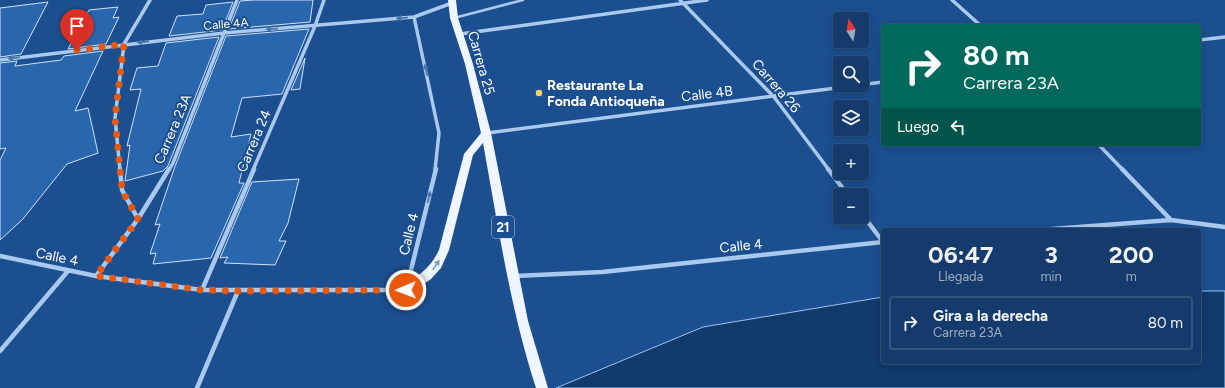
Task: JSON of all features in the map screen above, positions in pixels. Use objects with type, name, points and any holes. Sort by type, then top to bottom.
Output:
[{"type":"main road","name":"Carrera 25","points":[[452,1],[454,18],[469,64],[486,133]]},
{"type":"main road","points":[[406,290],[427,276],[437,265],[444,250],[469,154],[486,133]]},
{"type":"main road","name":"21","points":[[486,133],[522,321],[542,388]]},
{"type":"street","points":[[138,219],[122,190],[115,118],[124,44],[150,0]]},
{"type":"street","name":"Carrera 23A","points":[[96,276],[138,219],[173,163],[237,0]]},
{"type":"street","name":"Carrera 24","points":[[202,290],[315,26],[324,0]]},
{"type":"street","points":[[460,34],[681,1],[706,0]]},
{"type":"street","points":[[952,0],[979,24]]},
{"type":"street","name":"Calle 4A","points":[[0,60],[224,33],[414,17],[452,1]]},
{"type":"street","name":"Carrera 26","points":[[681,1],[774,97],[843,188]]},
{"type":"street","name":"Calle 4","points":[[0,256],[96,276],[202,290],[406,290],[437,164],[439,133],[414,17]]},
{"type":"street","points":[[1201,40],[1225,37]]},
{"type":"street","name":"Calle 4B","points":[[486,133],[881,82]]},
{"type":"street","points":[[1100,146],[1171,220]]},
{"type":"street","points":[[1065,228],[1171,220],[1225,227]]},
{"type":"street","points":[[869,223],[881,239]]},
{"type":"street","name":"Calle 4","points":[[513,276],[602,272],[881,242]]},
{"type":"street","points":[[0,351],[68,271]]},
{"type":"street","points":[[197,388],[238,291]]},
{"type":"lane","points":[[454,18],[523,0]]},
{"type":"water","points":[[1201,291],[1225,291],[1225,388],[556,388],[703,327],[881,297],[881,364],[1201,364]]},
{"type":"building","points":[[313,0],[310,22],[229,29],[240,1]]},
{"type":"building","points":[[48,2],[21,54],[0,57],[0,8]]},
{"type":"building","points":[[233,2],[222,30],[169,36],[177,16],[203,14],[206,5]]},
{"type":"building","points":[[118,7],[113,18],[119,17],[106,44],[68,49],[89,10]]},
{"type":"building","points":[[309,29],[282,94],[242,98],[231,137],[251,134],[239,183],[244,183],[211,258],[153,264],[156,253],[150,254],[160,224],[155,225],[174,169],[226,36]]},
{"type":"building","points":[[219,37],[168,166],[163,171],[125,181],[130,145],[127,146],[141,89],[130,90],[137,68],[158,66],[166,43]]},
{"type":"building","points":[[103,51],[75,111],[88,108],[98,153],[67,164],[22,220],[0,240],[0,160],[6,148],[0,149],[0,63],[17,61],[15,66],[61,60],[64,56]]},
{"type":"building","points":[[305,58],[300,89],[291,90]]},
{"type":"building","points":[[299,179],[288,223],[279,241],[286,241],[275,265],[224,263],[228,257],[220,258],[252,182]]},
{"type":"place","name":"Restaurante La Fonda Antioqueña","points":[[539,93]]},
{"type":"route","points":[[77,50],[124,44],[115,118],[122,190],[138,219],[96,276],[202,290],[406,290]]}]
